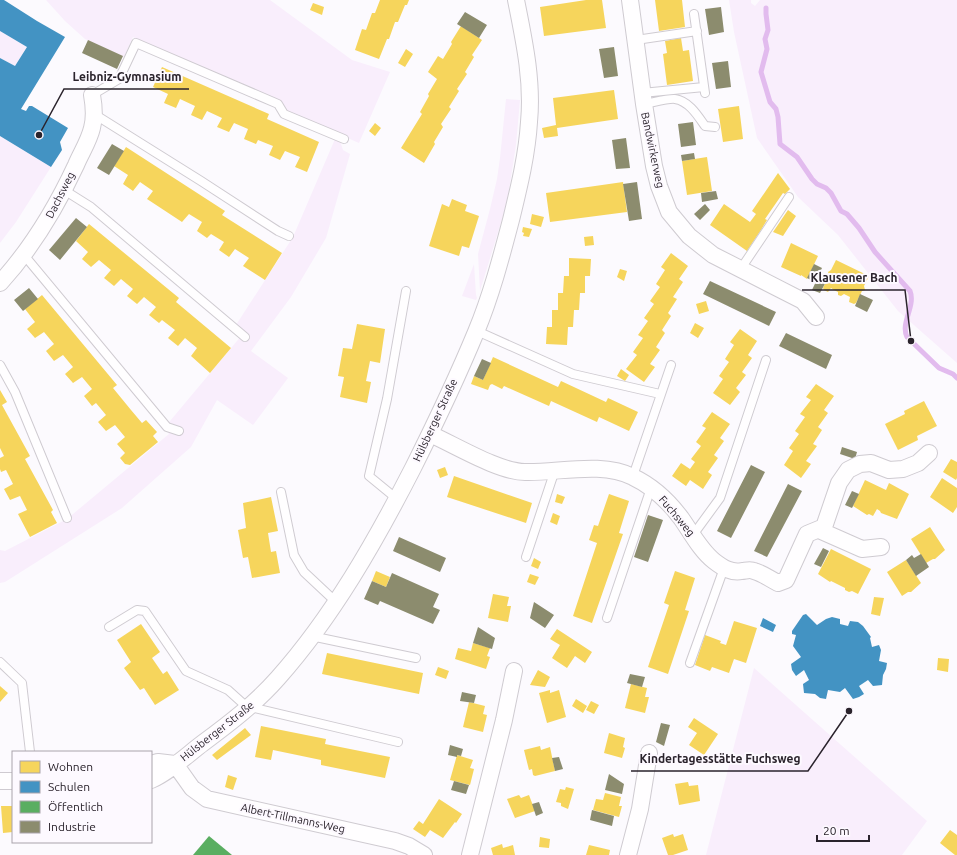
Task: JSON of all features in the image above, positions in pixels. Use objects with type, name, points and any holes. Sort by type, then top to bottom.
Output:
[{"type":"street","name":"Hülsberger Straße","points":[[152,780],[162,775],[249,708],[277,680],[304,647],[336,602],[378,533],[430,434],[477,331],[498,268],[520,183],[530,120],[530,91],[526,46],[516,0]]},
{"type":"street","name":"Bandwirkerweg","points":[[630,0],[643,99],[654,166],[659,186],[669,212],[689,236],[713,255],[803,301],[816,317]]},
{"type":"street","name":"Dachsweg","points":[[0,283],[24,255],[47,222],[64,190],[92,130],[94,114],[92,95]]},
{"type":"street","name":"Fuchsweg","points":[[430,434],[506,469],[525,472],[578,468],[616,471],[633,476],[651,488],[670,505],[703,549],[714,561],[724,568]]},
{"type":"street","points":[[724,568],[733,572],[752,570],[778,583],[786,580],[807,534],[824,527],[839,483],[848,470],[860,464],[871,462],[889,470],[903,469],[918,463],[929,452]]},
{"type":"street","points":[[819,530],[862,549],[881,547]]},
{"type":"street","points":[[470,855],[504,720],[514,671]]},
{"type":"street","points":[[628,855],[640,809],[649,753]]},
{"type":"street","name":"Hülsberger Straße","points":[[152,764],[158,762],[175,764]]},
{"type":"street","name":"Albert-Tillmanns-Weg","points":[[175,764],[192,788],[207,799],[396,841],[409,846],[424,855]]},
{"type":"street","points":[[0,781],[12,781]]},
{"type":"lane","points":[[643,99],[705,90],[694,14]]},
{"type":"lane","points":[[636,40],[697,31]]},
{"type":"lane","points":[[92,95],[119,79],[136,43],[278,104],[284,114],[344,139]]},
{"type":"lane","points":[[643,99],[675,99],[686,104],[696,112],[705,126],[715,127]]},
{"type":"lane","points":[[94,114],[202,181],[278,231],[289,236]]},
{"type":"lane","points":[[64,190],[91,207],[246,337]]},
{"type":"lane","points":[[740,270],[789,197]]},
{"type":"lane","points":[[24,255],[167,427],[179,431]]},
{"type":"lane","points":[[397,499],[369,476],[387,399],[406,292]]},
{"type":"lane","points":[[477,331],[573,374],[660,394]]},
{"type":"lane","points":[[693,535],[720,498],[766,360]]},
{"type":"lane","points":[[0,365],[15,392],[67,518]]},
{"type":"lane","points":[[633,476],[671,365]]},
{"type":"lane","points":[[526,557],[555,470]]},
{"type":"lane","points":[[607,618],[651,488]]},
{"type":"lane","points":[[281,492],[294,555],[304,572],[336,602]]},
{"type":"lane","points":[[690,663],[724,568]]},
{"type":"lane","points":[[109,628],[138,610],[145,611],[186,671],[228,690],[249,708],[398,742]]},
{"type":"lane","points":[[311,636],[416,658]]},
{"type":"lane","points":[[0,662],[22,683],[30,751]]},
{"type":"shaded area","points":[[46,0],[270,0],[352,60],[390,72],[359,143],[286,111],[278,102],[133,37],[124,57],[85,39],[65,21]]},
{"type":"shaded area","points":[[729,0],[751,0],[751,3],[755,6],[760,0],[957,0],[957,363],[898,311],[838,235],[798,197],[757,138],[734,32]]},
{"type":"shaded area","points":[[0,31],[27,47],[15,66],[0,58]]},
{"type":"shaded area","points":[[506,99],[520,100],[516,145],[509,190],[503,216],[480,291],[478,254],[497,179]]},
{"type":"shaded area","points":[[0,136],[51,167],[16,222],[0,243]]},
{"type":"shaded area","points":[[335,139],[340,141],[343,150],[350,154],[326,238],[291,297],[251,351],[288,378],[253,425],[217,400],[191,447],[122,508],[5,582],[0,583],[0,550],[5,551],[67,519],[169,434],[165,427],[242,335],[234,328],[293,237]]},
{"type":"shaded area","points":[[474,264],[477,298],[476,300],[462,296]]},
{"type":"shaded area","points":[[754,668],[927,821],[902,855],[706,855]]},
{"type":"building: Wohnen","points":[[380,0],[409,0],[407,5],[405,5],[398,22],[395,22],[389,39],[387,39],[379,59],[355,50],[362,29],[366,30],[372,13],[375,13]]},
{"type":"building: Wohnen","points":[[586,0],[602,0],[606,28],[544,36],[540,7]]},
{"type":"building: Wohnen","points":[[655,0],[682,0],[685,27],[659,31]]},
{"type":"building: Wohnen","points":[[313,3],[324,7],[322,15],[310,10]]},
{"type":"building: Wohnen","points":[[461,26],[482,40],[472,55],[474,57],[465,72],[467,74],[457,89],[459,91],[449,107],[451,109],[441,124],[443,127],[424,163],[401,148],[422,114],[420,112],[437,79],[428,72],[438,56],[443,59]]},
{"type":"building: Wohnen","points":[[681,38],[683,51],[689,50],[693,81],[667,85],[663,54],[667,53],[665,41]]},
{"type":"building: Wohnen","points":[[406,49],[413,54],[405,67],[398,63]]},
{"type":"building: Wohnen","points":[[162,67],[269,114],[267,119],[319,142],[307,172],[295,167],[300,157],[285,151],[280,160],[269,155],[273,146],[258,140],[256,144],[244,139],[248,129],[234,123],[229,132],[217,127],[222,118],[207,111],[202,120],[191,115],[195,106],[180,99],[176,108],[164,103],[168,94],[153,87]]},
{"type":"building: Wohnen","points":[[614,90],[618,119],[557,128],[558,136],[544,138],[542,128],[556,125],[553,98]]},
{"type":"building: Wohnen","points":[[739,106],[743,139],[723,142],[718,109]]},
{"type":"building: Wohnen","points":[[375,123],[381,128],[375,136],[369,131]]},
{"type":"building: Wohnen","points":[[126,147],[225,211],[222,215],[282,253],[265,280],[243,266],[249,258],[235,249],[229,257],[219,250],[224,242],[211,234],[207,238],[197,231],[202,222],[189,214],[182,222],[147,199],[153,191],[140,182],[133,191],[123,184],[128,175],[114,166]]},
{"type":"building: Wohnen","points":[[707,157],[712,191],[687,195],[682,161]]},
{"type":"building: Wohnen","points":[[778,173],[790,189],[785,194],[783,193],[765,219],[767,220],[747,251],[710,225],[724,204],[750,222],[756,214],[752,211]]},
{"type":"building: Wohnen","points":[[623,182],[627,212],[550,222],[546,193]]},
{"type":"building: Wohnen","points":[[452,199],[467,205],[465,211],[479,216],[469,248],[462,246],[459,256],[429,246],[442,204],[449,207]]},
{"type":"building: Wohnen","points":[[788,210],[796,216],[783,236],[773,232]]},
{"type":"building: Wohnen","points":[[532,214],[544,217],[541,227],[530,224]]},
{"type":"building: Wohnen","points":[[89,224],[179,298],[176,302],[231,348],[210,373],[191,356],[197,348],[185,338],[178,346],[168,338],[175,330],[162,320],[159,323],[149,315],[156,307],[144,297],[137,304],[127,296],[133,289],[121,279],[114,286],[104,278],[111,270],[99,260],[91,267],[82,259],[88,252],[76,241]]},
{"type":"building: Wohnen","points":[[523,227],[532,229],[529,237],[523,236]]},
{"type":"building: Wohnen","points":[[593,236],[594,245],[585,246],[584,237]]},
{"type":"building: Wohnen","points":[[791,243],[818,256],[807,279],[781,267]]},
{"type":"building: Wohnen","points":[[671,253],[688,266],[679,279],[683,282],[673,297],[677,299],[668,313],[671,316],[662,330],[665,333],[656,347],[660,350],[650,364],[655,367],[644,382],[626,369],[637,355],[633,352],[643,338],[638,335],[648,321],[644,318],[654,304],[650,301],[660,287],[656,284],[665,270],[661,267]]},
{"type":"building: Wohnen","points":[[569,258],[591,259],[590,276],[585,276],[585,293],[580,293],[579,310],[574,310],[573,327],[568,327],[567,345],[546,344],[547,327],[552,327],[552,310],[558,310],[558,293],[563,293],[564,276],[569,276]]},
{"type":"building: Wohnen","points":[[836,260],[869,276],[864,286],[865,290],[862,291],[854,304],[849,302],[850,297],[844,294],[841,296],[838,295],[838,292],[831,288],[828,292],[823,288],[829,275],[828,272],[831,270]]},
{"type":"building: Wohnen","points":[[620,269],[627,271],[624,281],[617,277]]},
{"type":"building: Wohnen","points":[[42,295],[117,385],[113,388],[131,410],[142,423],[146,420],[157,432],[153,436],[158,442],[130,465],[125,464],[120,458],[125,453],[117,444],[125,437],[115,425],[106,431],[98,422],[106,415],[96,403],[92,406],[84,396],[92,389],[82,377],[73,383],[65,374],[73,367],[63,355],[54,361],[46,351],[54,344],[44,332],[35,338],[27,329],[35,322],[25,309]]},
{"type":"building: Wohnen","points":[[706,301],[709,311],[699,314],[696,304]]},
{"type":"building: Wohnen","points":[[695,323],[704,328],[698,338],[690,333]]},
{"type":"building: Wohnen","points":[[357,324],[385,329],[380,363],[370,361],[366,381],[371,382],[367,403],[340,397],[344,377],[338,376],[343,348],[352,349]]},
{"type":"building: Wohnen","points":[[740,329],[757,341],[748,355],[752,358],[742,372],[746,375],[736,388],[740,392],[730,405],[713,393],[723,379],[719,376],[729,362],[725,359],[734,345],[730,342]]},
{"type":"building: Wohnen","points":[[493,357],[558,387],[561,381],[606,402],[608,398],[638,412],[629,431],[599,417],[597,422],[551,401],[549,406],[504,386],[502,389],[492,384],[488,390],[471,384],[474,376],[483,380]]},
{"type":"building: Wohnen","points":[[621,369],[629,375],[625,381],[617,376]]},
{"type":"building: Wohnen","points":[[816,384],[834,396],[824,410],[828,413],[818,427],[822,430],[813,444],[817,446],[806,461],[811,464],[801,478],[784,465],[793,451],[789,448],[799,434],[795,431],[805,417],[800,414],[811,400],[806,397]]},
{"type":"building: Wohnen","points":[[0,390],[7,402],[2,405],[30,456],[25,459],[53,510],[51,512],[57,523],[30,537],[18,514],[27,510],[20,496],[10,500],[4,489],[13,484],[6,470],[1,472],[0,469],[0,458],[4,456],[0,448]]},
{"type":"building: Wohnen","points":[[924,401],[937,426],[917,436],[918,440],[898,450],[885,424],[905,414],[904,411]]},
{"type":"building: Wohnen","points":[[712,412],[730,424],[720,438],[724,441],[714,455],[718,458],[708,472],[712,475],[703,489],[690,480],[686,486],[672,476],[681,463],[690,469],[695,462],[691,459],[701,446],[696,442],[706,428],[702,426]]},
{"type":"building: Wohnen","points":[[951,459],[957,462],[956,480],[943,472]]},
{"type":"building: Wohnen","points":[[445,467],[448,475],[440,478],[437,470]]},
{"type":"building: Wohnen","points":[[454,476],[532,503],[526,523],[447,497]]},
{"type":"building: Wohnen","points":[[942,478],[957,488],[957,507],[953,513],[930,497]]},
{"type":"building: Wohnen","points":[[865,480],[886,490],[889,483],[909,494],[897,519],[881,513],[877,509],[873,516],[869,514],[867,515],[853,506]]},
{"type":"building: Wohnen","points":[[557,494],[565,497],[562,504],[555,502]]},
{"type":"building: Wohnen","points":[[609,494],[629,501],[619,533],[623,534],[592,623],[573,616],[597,543],[589,540],[594,525],[598,526]]},
{"type":"building: Wohnen","points":[[271,497],[278,531],[268,533],[271,552],[276,551],[280,573],[252,578],[248,557],[243,558],[238,530],[246,528],[243,503]]},
{"type":"building: Wohnen","points":[[553,513],[560,516],[557,525],[550,522]]},
{"type":"building: Wohnen","points":[[930,527],[945,550],[935,559],[926,563],[911,539]]},
{"type":"building: Wohnen","points":[[831,549],[871,569],[858,594],[845,590],[845,588],[831,581],[830,582],[818,574]]},
{"type":"building: Wohnen","points":[[534,558],[541,562],[538,569],[531,566]]},
{"type":"building: Wohnen","points":[[906,560],[921,583],[911,592],[908,592],[902,596],[887,572]]},
{"type":"building: Wohnen","points":[[376,571],[390,577],[386,587],[372,581]]},
{"type":"building: Wohnen","points":[[675,571],[695,578],[685,610],[689,611],[668,674],[648,667],[669,605],[664,603]]},
{"type":"building: Wohnen","points":[[530,574],[539,577],[535,585],[527,582]]},
{"type":"building: Wohnen","points":[[493,594],[509,597],[507,606],[511,606],[508,622],[488,618]]},
{"type":"building: Wohnen","points":[[874,597],[884,598],[880,616],[871,614]]},
{"type":"building: Wohnen","points":[[734,621],[757,628],[746,663],[734,659],[729,673],[712,667],[710,671],[695,665],[705,635],[721,641],[720,643],[726,645]]},
{"type":"building: Wohnen","points":[[141,624],[160,652],[152,658],[163,674],[167,671],[179,690],[155,705],[144,688],[140,690],[124,668],[131,662],[117,640]]},
{"type":"building: Wohnen","points":[[557,629],[592,652],[585,663],[575,656],[567,668],[552,658],[560,645],[550,639]]},
{"type":"building: Wohnen","points":[[473,643],[490,648],[487,656],[490,657],[486,669],[455,659],[458,648],[471,651]]},
{"type":"building: Wohnen","points":[[327,653],[423,673],[419,694],[322,674]]},
{"type":"building: Wohnen","points":[[938,658],[949,659],[948,672],[937,670]]},
{"type":"building: Wohnen","points":[[438,667],[449,671],[446,679],[435,675]]},
{"type":"building: Wohnen","points":[[538,670],[550,677],[545,687],[530,685]]},
{"type":"building: Wohnen","points":[[631,684],[647,688],[645,697],[649,697],[645,713],[625,708]]},
{"type":"building: Wohnen","points":[[0,686],[8,693],[0,702]]},
{"type":"building: Wohnen","points":[[550,690],[550,693],[559,690],[566,717],[547,723],[539,693]]},
{"type":"building: Wohnen","points":[[576,699],[587,706],[583,713],[572,706]]},
{"type":"building: Wohnen","points":[[591,701],[599,705],[594,714],[586,710]]},
{"type":"building: Wohnen","points":[[469,702],[485,706],[483,714],[487,715],[483,732],[463,727]]},
{"type":"building: Wohnen","points":[[694,718],[718,734],[704,755],[689,745],[697,733],[688,727]]},
{"type":"building: Wohnen","points":[[261,726],[326,739],[325,744],[390,757],[385,778],[321,765],[321,760],[273,750],[271,760],[255,757]]},
{"type":"building: Wohnen","points":[[245,728],[251,735],[217,760],[212,755]]},
{"type":"building: Wohnen","points":[[609,733],[625,738],[623,747],[625,748],[622,758],[604,753]]},
{"type":"building: Wohnen","points":[[540,746],[541,750],[550,747],[555,771],[535,776],[533,775],[532,769],[529,770],[524,750]]},
{"type":"building: Wohnen","points":[[457,755],[473,760],[470,768],[474,769],[470,785],[450,780]]},
{"type":"building: Wohnen","points":[[228,775],[237,778],[233,790],[225,787]]},
{"type":"building: Wohnen","points":[[688,782],[689,786],[698,785],[700,801],[679,805],[675,784]]},
{"type":"building: Wohnen","points":[[566,787],[574,789],[568,809],[561,806],[561,803],[556,802],[560,789],[565,790]]},
{"type":"building: Wohnen","points":[[605,793],[621,797],[619,806],[622,806],[619,817],[593,810],[596,799],[603,800]]},
{"type":"building: Wohnen","points":[[519,795],[521,798],[529,795],[535,811],[515,818],[507,799]]},
{"type":"building: Wohnen","points":[[439,799],[462,814],[443,838],[430,830],[425,837],[413,829],[419,821],[423,824]]},
{"type":"building: Wohnen","points":[[1,806],[12,806],[12,832],[3,833]]},
{"type":"building: Wohnen","points":[[950,830],[957,835],[957,855],[940,843]]},
{"type":"building: Wohnen","points":[[673,834],[674,837],[683,834],[688,850],[673,855],[668,855],[662,838]]},
{"type":"building: Wohnen","points":[[540,837],[550,839],[549,848],[539,847]]},
{"type":"building: Wohnen","points":[[502,844],[503,848],[513,845],[515,855],[493,855],[491,848]]},
{"type":"building: Wohnen","points":[[589,845],[610,850],[609,855],[586,855]]},
{"type":"building: Schulen","points":[[0,0],[4,0],[65,37],[21,109],[26,111],[29,106],[32,106],[68,128],[60,142],[62,150],[51,167],[0,136],[0,58],[15,66],[27,47],[0,31]]},
{"type":"building: Schulen","points":[[806,614],[817,625],[832,617],[840,619],[840,624],[848,626],[850,621],[858,622],[863,626],[871,637],[872,647],[879,645],[881,650],[879,661],[887,663],[883,675],[882,685],[873,686],[868,680],[859,686],[864,694],[853,699],[845,688],[840,692],[828,690],[826,699],[820,698],[815,694],[804,693],[803,684],[809,680],[804,670],[796,676],[792,670],[791,664],[801,657],[793,646],[796,635],[792,634],[792,631],[803,615]]},
{"type":"building: Schulen","points":[[763,618],[776,625],[773,632],[760,626]]},
{"type":"building: Öffentlich","points":[[209,836],[232,855],[193,855]]},
{"type":"building: Industrie","points":[[721,7],[724,32],[709,35],[705,9]]},
{"type":"building: Industrie","points":[[465,12],[487,25],[479,38],[457,24]]},
{"type":"building: Industrie","points":[[88,40],[123,56],[117,69],[82,53]]},
{"type":"building: Industrie","points":[[614,47],[618,76],[604,78],[599,49]]},
{"type":"building: Industrie","points":[[728,61],[731,87],[716,89],[712,63]]},
{"type":"building: Industrie","points":[[693,122],[696,145],[681,147],[678,124]]},
{"type":"building: Industrie","points":[[626,138],[630,168],[616,169],[612,140]]},
{"type":"building: Industrie","points":[[112,144],[124,151],[109,175],[97,168]]},
{"type":"building: Industrie","points":[[694,153],[695,159],[682,161],[681,155]]},
{"type":"building: Industrie","points":[[637,182],[642,219],[629,221],[623,184]]},
{"type":"building: Industrie","points":[[716,191],[718,199],[702,202],[701,193]]},
{"type":"building: Industrie","points":[[705,204],[710,210],[700,220],[694,214]]},
{"type":"building: Industrie","points":[[76,218],[87,227],[60,260],[49,250]]},
{"type":"building: Industrie","points":[[814,264],[822,268],[815,282],[807,278]]},
{"type":"building: Industrie","points":[[820,273],[829,276],[820,293],[812,290]]},
{"type":"building: Industrie","points":[[710,281],[776,312],[769,326],[703,294]]},
{"type":"building: Industrie","points":[[29,288],[38,299],[23,311],[14,300]]},
{"type":"building: Industrie","points":[[860,294],[873,300],[867,312],[855,306]]},
{"type":"building: Industrie","points":[[786,333],[832,355],[826,369],[779,346]]},
{"type":"building: Industrie","points":[[482,359],[491,363],[483,380],[474,376]]},
{"type":"building: Industrie","points":[[842,447],[857,452],[855,459],[840,454]]},
{"type":"building: Industrie","points":[[751,465],[765,472],[731,538],[717,531]]},
{"type":"building: Industrie","points":[[788,484],[802,491],[767,557],[754,551]]},
{"type":"building: Industrie","points":[[852,491],[859,494],[852,508],[845,505]]},
{"type":"building: Industrie","points":[[648,515],[663,520],[648,562],[634,557]]},
{"type":"building: Industrie","points":[[399,537],[446,558],[440,572],[393,551]]},
{"type":"building: Industrie","points":[[823,548],[829,551],[821,567],[814,564]]},
{"type":"building: Industrie","points":[[921,554],[929,567],[916,576],[906,560],[912,555],[914,558]]},
{"type":"building: Industrie","points":[[392,573],[439,594],[433,607],[440,610],[433,624],[380,601],[378,605],[364,599],[372,581],[386,587]]},
{"type":"building: Industrie","points":[[534,602],[554,615],[545,628],[530,618]]},
{"type":"building: Industrie","points":[[478,627],[495,638],[492,649],[473,643]]},
{"type":"building: Industrie","points":[[630,674],[645,677],[642,687],[627,683]]},
{"type":"building: Industrie","points":[[462,692],[476,695],[474,703],[460,701]]},
{"type":"building: Industrie","points":[[661,723],[670,725],[664,746],[656,742]]},
{"type":"building: Industrie","points":[[450,745],[463,749],[461,756],[457,755],[457,757],[448,755]]},
{"type":"building: Industrie","points":[[559,757],[563,769],[555,771],[552,758]]},
{"type":"building: Industrie","points":[[609,774],[624,784],[622,794],[605,790]]},
{"type":"building: Industrie","points":[[454,781],[469,785],[466,794],[451,790]]},
{"type":"building: Industrie","points":[[539,802],[543,813],[536,816],[532,804]]},
{"type":"building: Industrie","points":[[592,810],[614,816],[612,826],[590,820]]},
{"type":"waterway","points":[[766,8],[768,30],[765,39],[767,49],[761,72],[770,102],[776,109],[780,144],[797,157],[817,184],[826,188],[831,193],[841,211],[847,214],[859,228],[875,252],[910,291],[911,303],[905,326],[907,337],[939,368],[953,374],[957,378]]},
{"type":"place","name":"Leibniz-Gymnasium","points":[[39,135]]},
{"type":"place","name":"Klausener Bach","points":[[911,341]]},
{"type":"place","name":"Kindertagesstätte Fuchsweg","points":[[849,711]]}]
